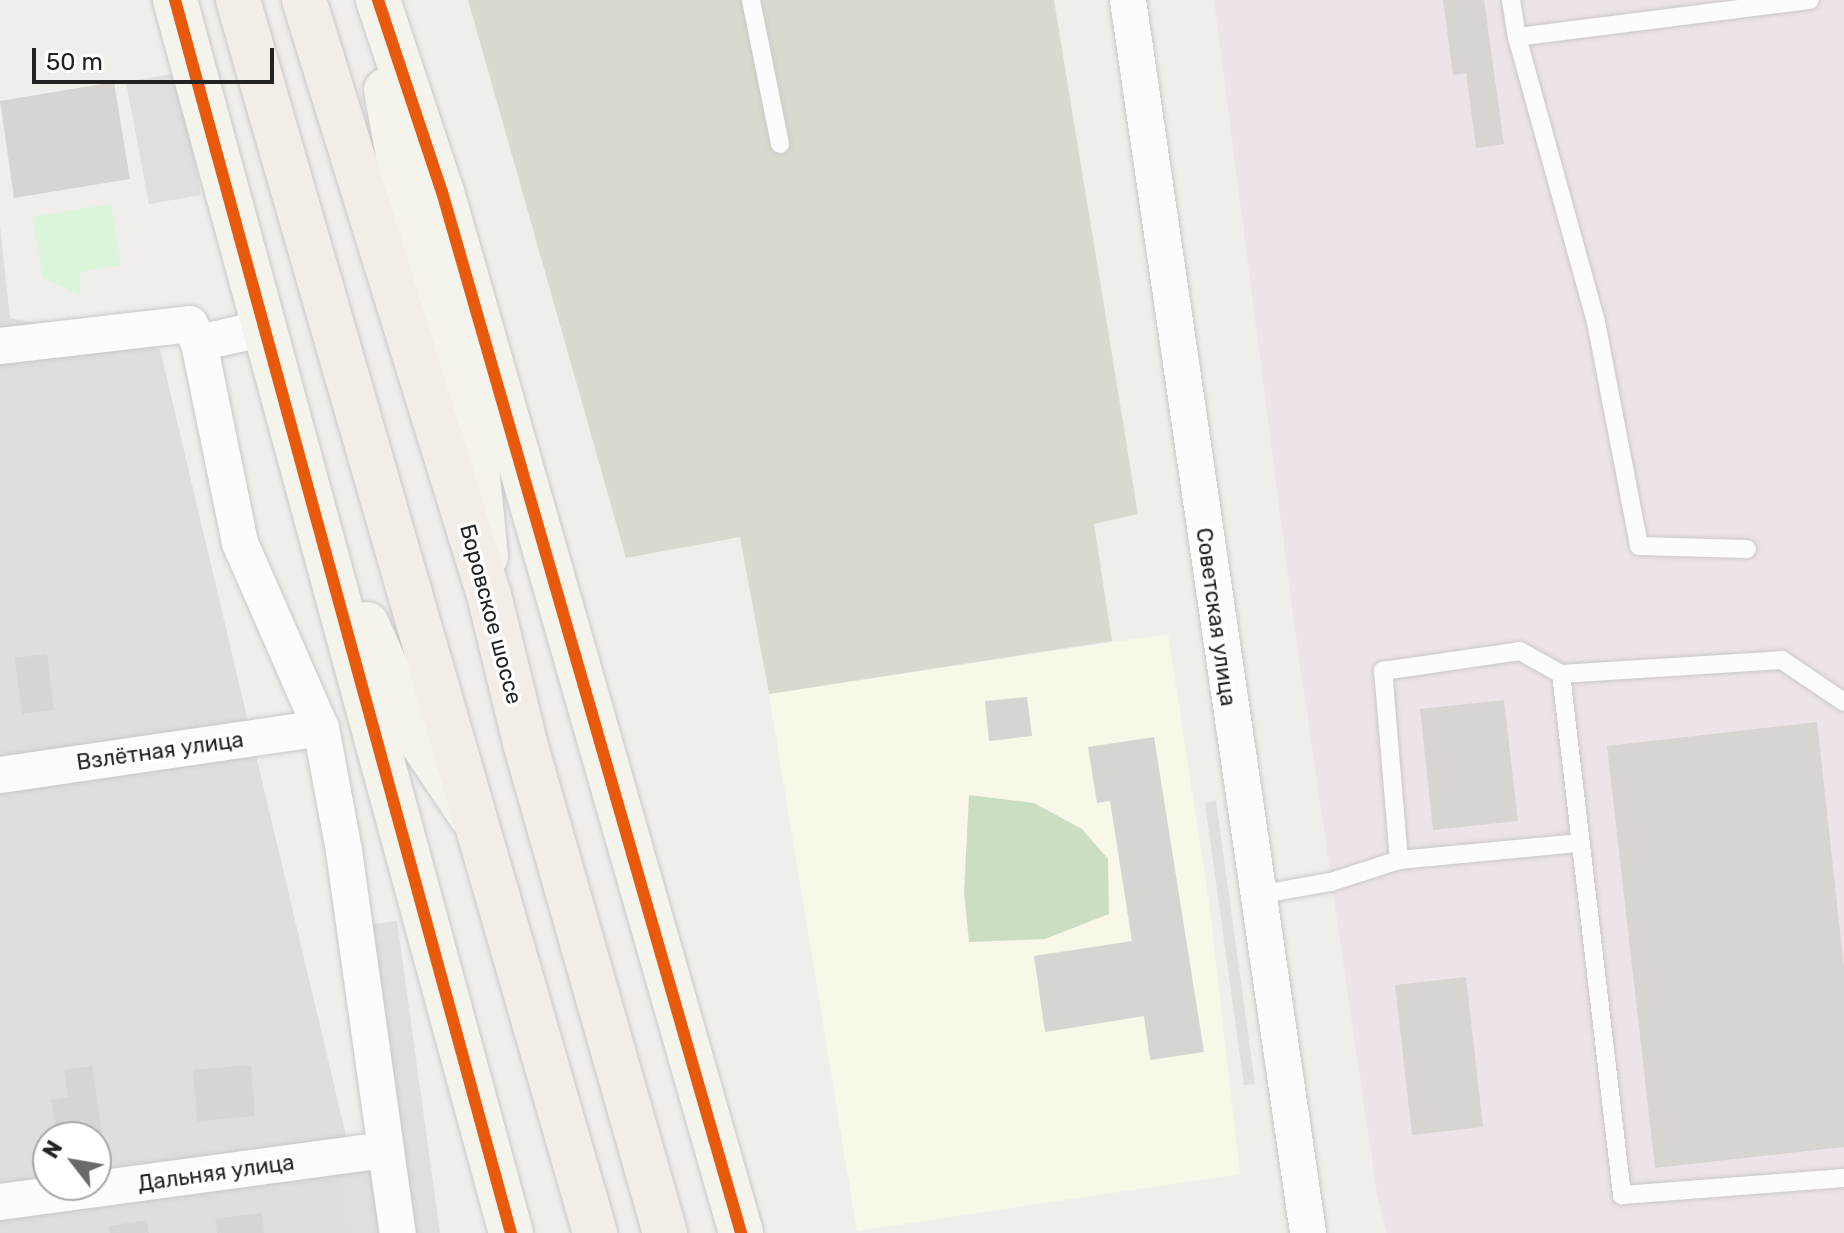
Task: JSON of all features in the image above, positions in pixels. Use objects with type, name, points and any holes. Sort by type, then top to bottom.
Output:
[{"type":"main road","points":[[238,0],[483,834],[595,1233]]},
{"type":"main road","name":"Боровское шоссе","points":[[304,0],[489,595],[525,743],[665,1233]]},
{"type":"street","points":[[175,0],[261,329],[320,520],[384,777],[511,1233]]},
{"type":"street","points":[[371,0],[409,217],[476,456],[489,595]]},
{"type":"street","points":[[378,0],[442,192],[741,1233]]},
{"type":"street","name":"Советская улица","points":[[1128,0],[1308,1233]]},
{"type":"street","points":[[1,344],[190,324],[199,343],[240,543],[321,728],[344,851],[398,1233]]},
{"type":"street","points":[[199,343],[261,329]]},
{"type":"street","points":[[320,520],[414,731],[483,834]]},
{"type":"street","name":"Взлётная улица","points":[[0,775],[321,728]]},
{"type":"street","name":"Дальняя улица","points":[[0,1202],[385,1150]]},
{"type":"lane","points":[[751,0],[780,144]]},
{"type":"lane","points":[[1511,0],[1517,37],[1596,322],[1639,546],[1747,549]]},
{"type":"lane","points":[[1517,37],[1810,0]]},
{"type":"lane","points":[[1399,860],[1383,671],[1520,651],[1561,674],[1782,660],[1844,702]]},
{"type":"lane","points":[[1561,674],[1622,1195],[1844,1178]]},
{"type":"lane","points":[[1257,895],[1331,882],[1399,860],[1580,843]]},
{"type":"shaded area","points":[[468,0],[1054,0],[1138,514],[1094,524],[1112,641],[769,694],[740,537],[626,558]]},
{"type":"shaded area","points":[[1214,0],[1844,0],[1844,1233],[1387,1233],[1377,1195],[1295,631]]},
{"type":"shaded area","points":[[178,73],[201,195],[149,204],[126,82]]},
{"type":"shaded area","points":[[0,225],[10,318],[160,349],[369,1233],[0,1233]]},
{"type":"shaded area","points":[[1168,634],[1209,903],[1240,1174],[857,1231],[769,694]]},
{"type":"shaded area","points":[[1216,801],[1255,1084],[1244,1085],[1205,803]]},
{"type":"shaded area","points":[[397,921],[440,1233],[410,1233],[367,925]]},
{"type":"shaded area","points":[[371,1170],[381,1233],[351,1233],[342,1175]]},
{"type":"green space","points":[[111,204],[121,265],[80,272],[80,295],[43,278],[32,217]]},
{"type":"green space","points":[[969,795],[1034,803],[1082,829],[1108,859],[1109,914],[1045,939],[969,942],[964,893]]},
{"type":"building","points":[[1443,0],[1484,0],[1504,144],[1476,148],[1466,73],[1453,75]]},
{"type":"building","points":[[114,82],[130,179],[14,198],[0,101]]},
{"type":"building","points":[[47,654],[54,710],[22,714],[15,658]]},
{"type":"building","points":[[1027,697],[1032,736],[989,741],[985,701]]},
{"type":"building","points":[[1504,700],[1518,821],[1433,830],[1420,709]]},
{"type":"building","points":[[1817,722],[1844,967],[1844,1147],[1655,1168],[1607,746]]},
{"type":"building","points":[[1154,737],[1204,1052],[1150,1060],[1144,1016],[1045,1032],[1034,956],[1132,941],[1110,801],[1097,803],[1088,747]]},
{"type":"building","points":[[1466,977],[1483,1127],[1412,1135],[1395,985]]},
{"type":"building","points":[[251,1065],[255,1116],[197,1121],[193,1070]]},
{"type":"building","points":[[92,1066],[100,1121],[54,1121],[51,1100],[68,1097],[64,1070]]},
{"type":"building","points":[[262,1213],[264,1233],[217,1233],[215,1219]]},
{"type":"building","points":[[147,1220],[149,1233],[110,1233],[109,1226]]},
{"type":"cycle path","points":[[175,0],[511,1233]]},
{"type":"cycle path","points":[[378,0],[442,192],[741,1233]]}]
